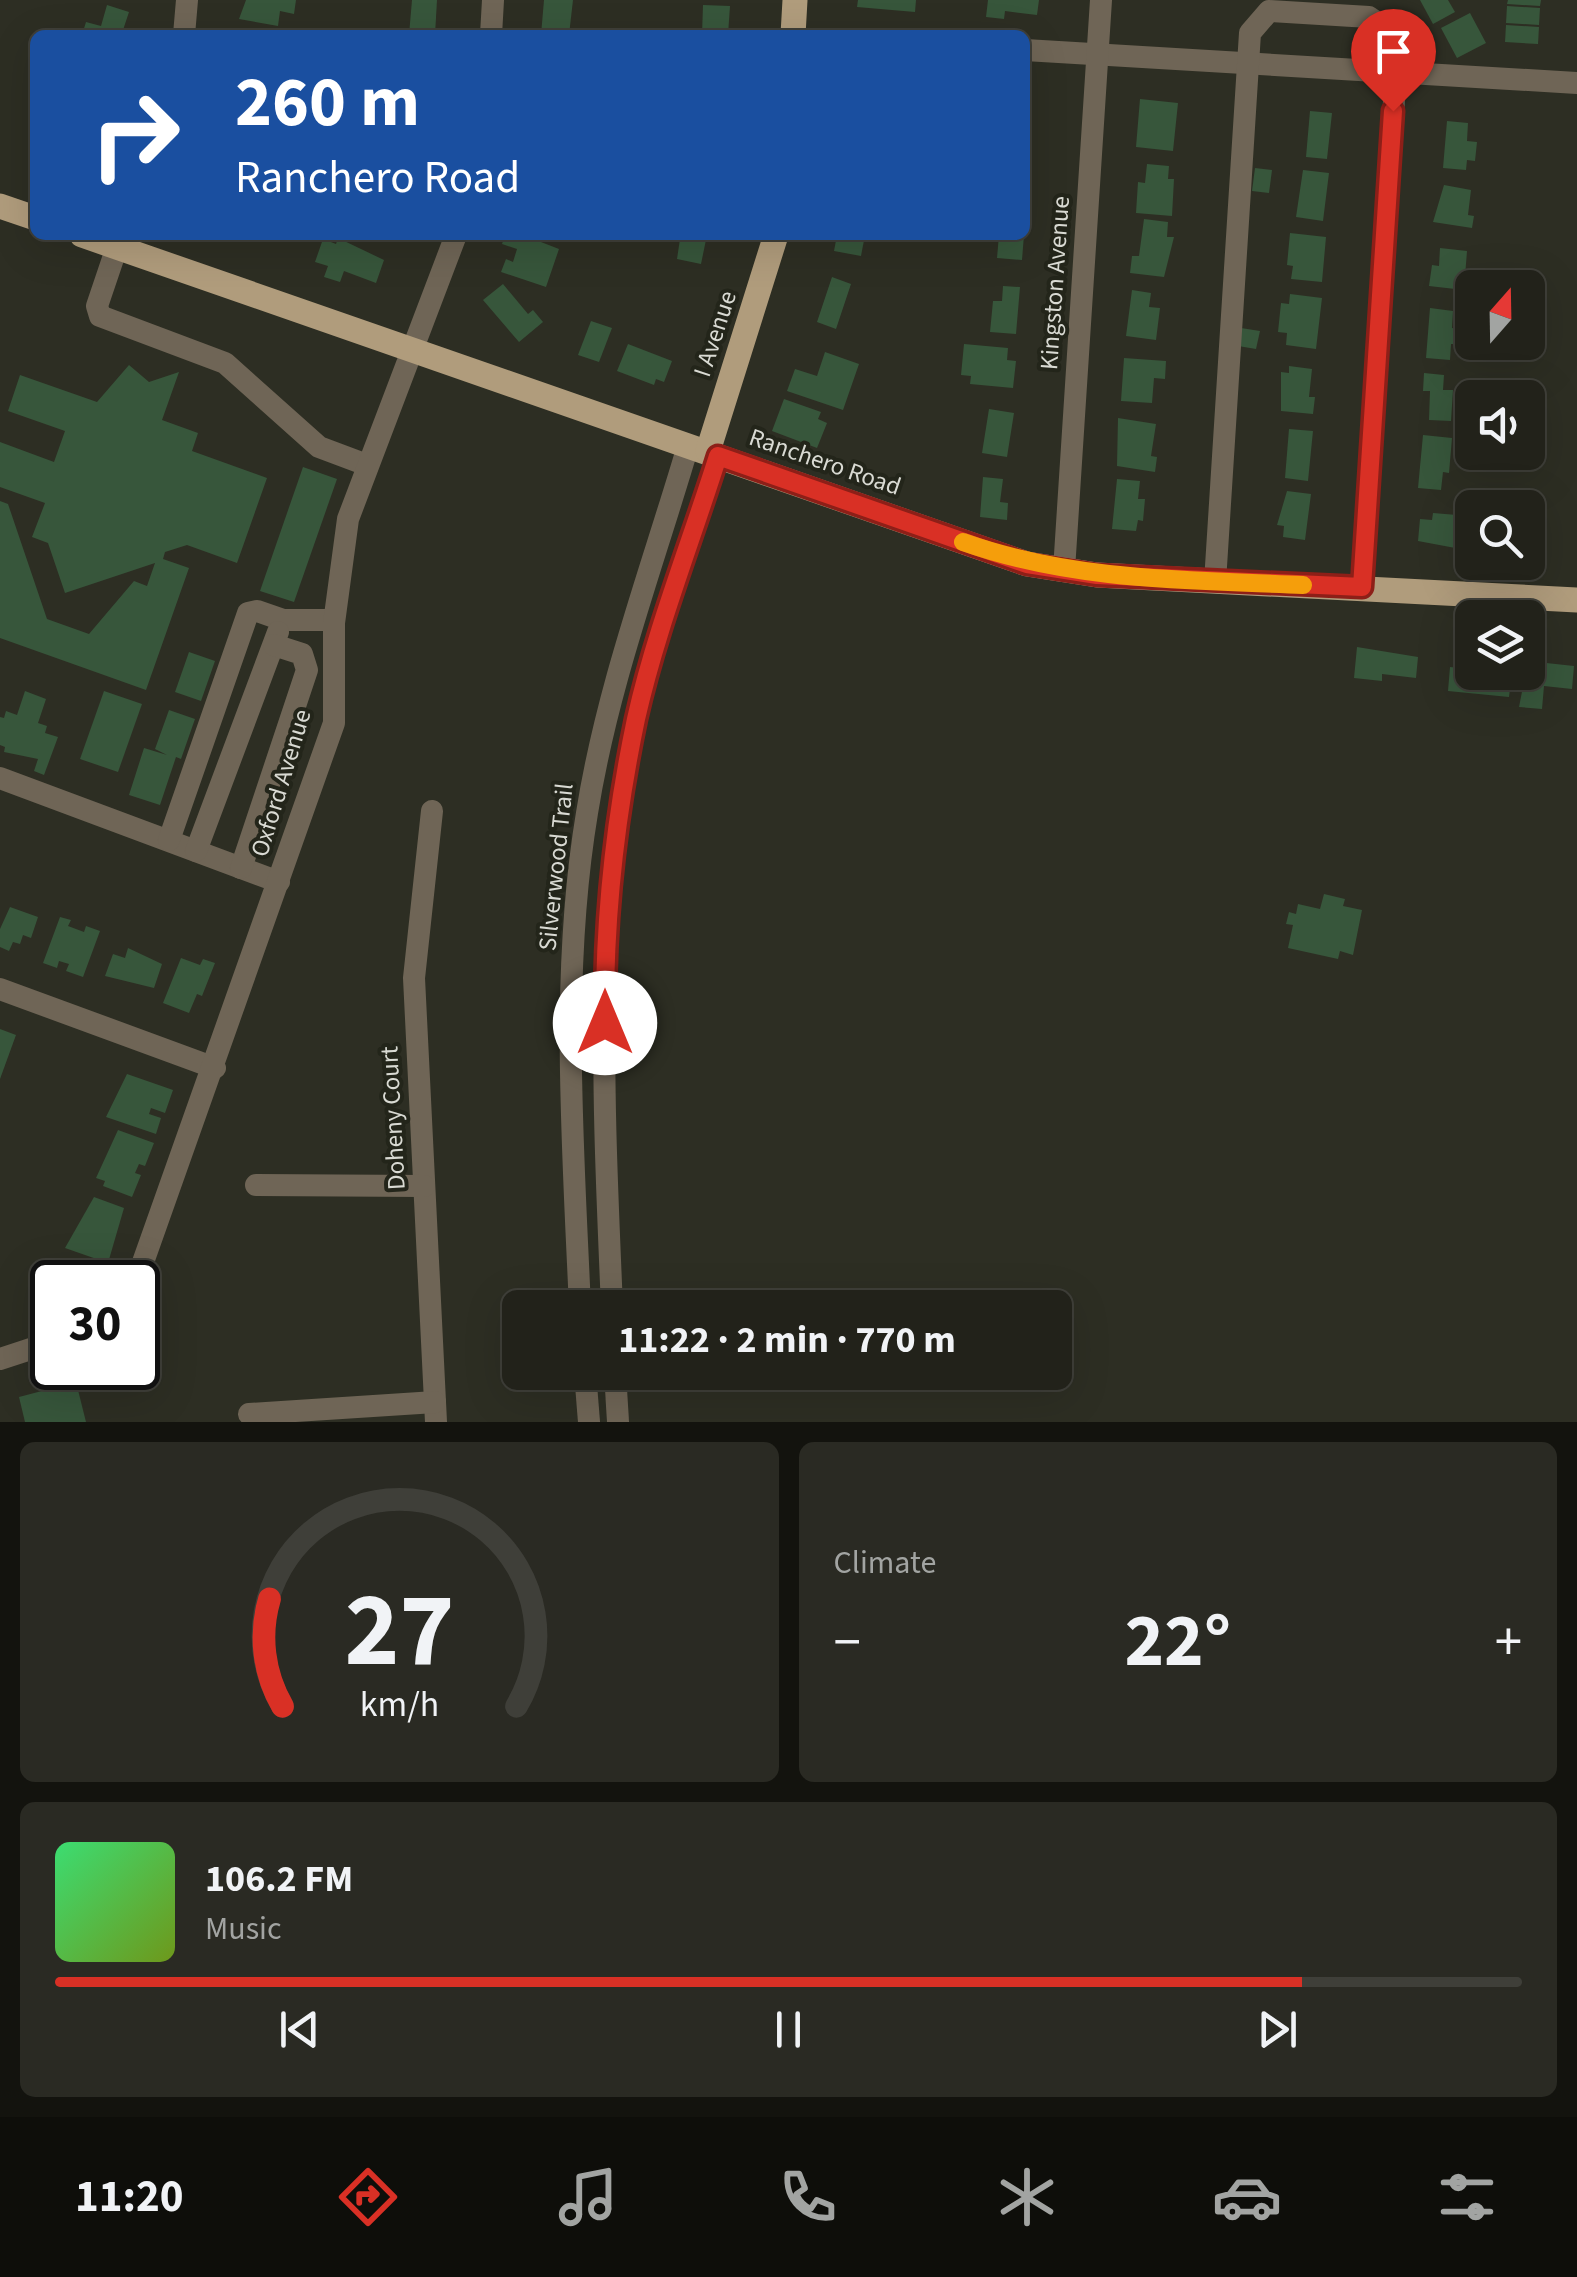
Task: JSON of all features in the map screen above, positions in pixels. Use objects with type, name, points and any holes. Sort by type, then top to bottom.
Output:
[{"type":"main road","points":[[794,30],[796,0]]},
{"type":"main road","points":[[0,206],[30,216]]},
{"type":"main road","name":"I Avenue","points":[[705,451],[774,240]]},
{"type":"main road","name":"Ranchero Road","points":[[119,241],[1014,560],[1064,570],[1215,582],[1577,600]]},
{"type":"street","points":[[184,30],[187,0]]},
{"type":"street","points":[[491,30],[493,0]]},
{"type":"street","name":"Kingston Avenue","points":[[1064,570],[1101,0]]},
{"type":"street","points":[[1215,582],[1250,33],[1269,11],[1369,17],[1386,28],[1394,71],[1362,587]]},
{"type":"street","points":[[1030,50],[1577,82]]},
{"type":"street","name":"Oxford Avenue","points":[[144,1260],[334,723],[334,620],[348,519],[454,240]]},
{"type":"street","points":[[119,241],[97,306],[106,322],[224,363],[319,447],[368,464]]},
{"type":"street","points":[[612,1290],[604,948],[618,822],[637,716],[705,451]]},
{"type":"street","name":"Silverwood Trail","points":[[579,1290],[573,1135],[573,945],[586,816],[608,705],[705,451]]},
{"type":"street","points":[[169,840],[248,613],[334,620]]},
{"type":"street","points":[[196,850],[274,645],[276,617]]},
{"type":"street","points":[[241,868],[307,670],[302,654],[274,645]]},
{"type":"street","points":[[0,778],[279,882]]},
{"type":"street","name":"Doheny Court","points":[[432,811],[414,978],[436,1412]]},
{"type":"street","points":[[0,990],[215,1068]]},
{"type":"street","points":[[256,1186],[424,1186]]},
{"type":"street","points":[[0,1359],[30,1349]]},
{"type":"street","points":[[586,1390],[589,1422]]},
{"type":"street","points":[[616,1390],[618,1422]]},
{"type":"street","points":[[249,1414],[436,1412]]},
{"type":"building","points":[[246,0],[296,0],[294,14],[280,11],[278,26],[239,19]]},
{"type":"building","points":[[412,0],[437,0],[435,30],[409,30]]},
{"type":"building","points":[[544,0],[573,0],[570,30],[541,30]]},
{"type":"building","points":[[858,0],[916,0],[915,12],[857,7]]},
{"type":"building","points":[[988,0],[1039,0],[1037,15],[1005,11],[1004,19],[986,17]]},
{"type":"building","points":[[1420,0],[1448,0],[1455,12],[1433,24]]},
{"type":"building","points":[[1508,0],[1541,0],[1540,6],[1507,4]]},
{"type":"building","points":[[107,5],[129,12],[123,30],[84,30],[86,22],[101,26]]},
{"type":"building","points":[[703,5],[730,6],[728,30],[702,30]]},
{"type":"building","points":[[1507,6],[1540,8],[1539,25],[1506,23]]},
{"type":"building","points":[[1470,13],[1486,43],[1457,58],[1441,28]]},
{"type":"building","points":[[1506,25],[1539,27],[1538,44],[1505,42]]},
{"type":"building","points":[[1140,99],[1178,103],[1173,151],[1136,147]]},
{"type":"building","points":[[1310,111],[1332,113],[1327,159],[1306,157]]},
{"type":"building","points":[[1447,121],[1468,123],[1467,141],[1477,142],[1475,161],[1467,160],[1466,170],[1443,168]]},
{"type":"building","points":[[1147,164],[1169,166],[1168,179],[1174,179],[1172,216],[1136,213],[1138,182],[1145,183]]},
{"type":"building","points":[[1255,168],[1272,170],[1269,193],[1252,191]]},
{"type":"building","points":[[1303,170],[1329,173],[1323,221],[1296,217]]},
{"type":"building","points":[[1444,185],[1471,190],[1468,215],[1474,216],[1472,228],[1433,222]]},
{"type":"building","points":[[1144,219],[1168,222],[1167,237],[1174,237],[1164,277],[1130,273],[1132,256],[1139,256]]},
{"type":"building","points":[[1290,233],[1326,237],[1322,282],[1291,279],[1293,266],[1287,265]]},
{"type":"building","points":[[323,240],[336,244],[342,240],[384,260],[376,283],[344,271],[340,282],[324,277],[328,266],[315,262]]},
{"type":"building","points":[[503,240],[536,240],[559,249],[546,287],[501,272],[506,259],[513,262],[517,249],[502,244]]},
{"type":"building","points":[[680,240],[706,240],[701,264],[677,259]]},
{"type":"building","points":[[836,240],[864,240],[861,256],[834,251]]},
{"type":"building","points":[[999,240],[1024,240],[1022,260],[997,258]]},
{"type":"building","points":[[1440,248],[1467,251],[1466,270],[1455,270],[1455,289],[1429,286],[1432,265],[1439,266]]},
{"type":"building","points":[[832,277],[851,284],[836,329],[817,322]]},
{"type":"building","points":[[503,284],[528,314],[533,310],[543,322],[519,342],[483,300]]},
{"type":"building","points":[[1003,286],[1020,287],[1016,334],[990,332],[993,301],[1002,301]]},
{"type":"building","points":[[1132,290],[1151,293],[1149,307],[1160,308],[1156,340],[1126,336]]},
{"type":"building","points":[[1290,294],[1322,298],[1316,349],[1286,345],[1287,333],[1278,332],[1281,303],[1289,304]]},
{"type":"building","points":[[1430,308],[1453,311],[1455,344],[1451,344],[1450,360],[1426,358]]},
{"type":"building","points":[[591,321],[612,328],[599,362],[578,355]]},
{"type":"building","points":[[1241,328],[1260,331],[1256,349],[1238,346]]},
{"type":"building","points":[[628,344],[672,361],[664,382],[656,379],[654,385],[617,371]]},
{"type":"building","points":[[964,344],[1008,348],[1007,360],[1016,361],[1013,388],[970,384],[971,376],[961,375]]},
{"type":"building","points":[[825,352],[859,364],[843,410],[787,391],[795,369],[817,376]]},
{"type":"building","points":[[1124,358],[1166,361],[1165,379],[1154,378],[1152,403],[1121,401]]},
{"type":"building","points":[[129,365],[149,382],[179,372],[162,420],[198,433],[192,451],[267,478],[237,563],[187,545],[165,552],[163,559],[189,568],[146,690],[0,638],[0,501],[8,504],[47,619],[89,634],[134,581],[147,586],[155,563],[65,593],[48,543],[32,537],[45,503],[0,487],[0,442],[54,462],[65,431],[8,411],[20,375],[97,402]]},
{"type":"building","points":[[1289,366],[1312,369],[1309,397],[1315,397],[1313,414],[1281,411],[1281,372],[1289,373]]},
{"type":"building","points":[[1424,373],[1444,375],[1443,390],[1453,390],[1451,421],[1429,420],[1430,391],[1423,391]]},
{"type":"building","points":[[784,399],[821,412],[818,419],[827,423],[817,448],[772,431]]},
{"type":"building","points":[[989,409],[1014,413],[1007,457],[982,453]]},
{"type":"building","points":[[1118,418],[1156,424],[1151,456],[1157,457],[1155,472],[1117,466]]},
{"type":"building","points":[[1289,429],[1313,431],[1308,481],[1285,478]]},
{"type":"building","points":[[1423,435],[1452,438],[1449,473],[1443,472],[1441,490],[1418,488]]},
{"type":"building","points":[[303,467],[337,479],[294,602],[260,591]]},
{"type":"building","points":[[983,477],[1003,479],[1000,502],[1008,503],[1007,520],[980,517]]},
{"type":"building","points":[[1117,479],[1140,481],[1138,499],[1145,499],[1143,521],[1138,520],[1136,531],[1112,529]]},
{"type":"building","points":[[1287,491],[1311,494],[1305,540],[1283,537],[1284,526],[1277,525]]},
{"type":"building","points":[[1433,513],[1455,515],[1455,548],[1418,541],[1420,519],[1432,520]]},
{"type":"building","points":[[1357,647],[1418,657],[1416,678],[1382,674],[1382,681],[1354,678]]},
{"type":"building","points":[[189,652],[215,661],[201,701],[175,692]]},
{"type":"building","points":[[1545,663],[1574,666],[1572,689],[1545,686]]},
{"type":"building","points":[[1450,667],[1455,668],[1455,690],[1510,690],[1509,697],[1448,691]]},
{"type":"building","points":[[1522,690],[1544,690],[1542,709],[1519,707]]},
{"type":"building","points":[[25,691],[46,699],[38,723],[47,726],[45,733],[58,737],[44,775],[34,771],[38,759],[4,752],[5,747],[0,745],[0,717],[4,718],[6,711],[17,715]]},
{"type":"building","points":[[104,691],[142,704],[118,772],[80,759]]},
{"type":"building","points":[[169,710],[195,719],[181,759],[176,757],[160,805],[129,795],[144,748],[167,755],[155,749]]},
{"type":"building","points":[[1324,894],[1345,899],[1343,906],[1362,910],[1353,955],[1340,951],[1338,959],[1288,948],[1293,925],[1286,924],[1289,912],[1296,914],[1298,904],[1320,909]]},
{"type":"building","points":[[10,907],[38,917],[31,938],[23,935],[20,944],[13,942],[9,951],[0,947],[0,929]]},
{"type":"building","points":[[60,917],[71,920],[68,926],[84,932],[86,926],[100,931],[83,977],[66,971],[69,964],[59,961],[57,968],[43,963]]},
{"type":"building","points":[[128,948],[162,964],[154,988],[105,976],[113,954],[125,958]]},
{"type":"building","points":[[181,958],[200,965],[203,959],[215,963],[202,996],[197,994],[189,1013],[163,1003]]},
{"type":"building","points":[[0,1029],[16,1035],[0,1079]]},
{"type":"building","points":[[127,1074],[173,1090],[165,1113],[151,1108],[149,1114],[161,1118],[156,1134],[106,1117]]},
{"type":"building","points":[[118,1130],[154,1143],[145,1166],[139,1164],[135,1173],[141,1175],[132,1197],[103,1186],[105,1181],[96,1178]]},
{"type":"building","points":[[94,1197],[124,1208],[109,1260],[65,1248]]},
{"type":"building","points":[[46,1390],[78,1390],[86,1422],[25,1422],[19,1397]]},
{"type":"slow traffic","points":[[963,542],[1027,564],[1097,575],[1303,585]]},
{"type":"route","points":[[605,1023],[604,948],[618,822],[637,716],[718,456],[1027,564],[1097,575],[1362,587],[1393,111]]}]
